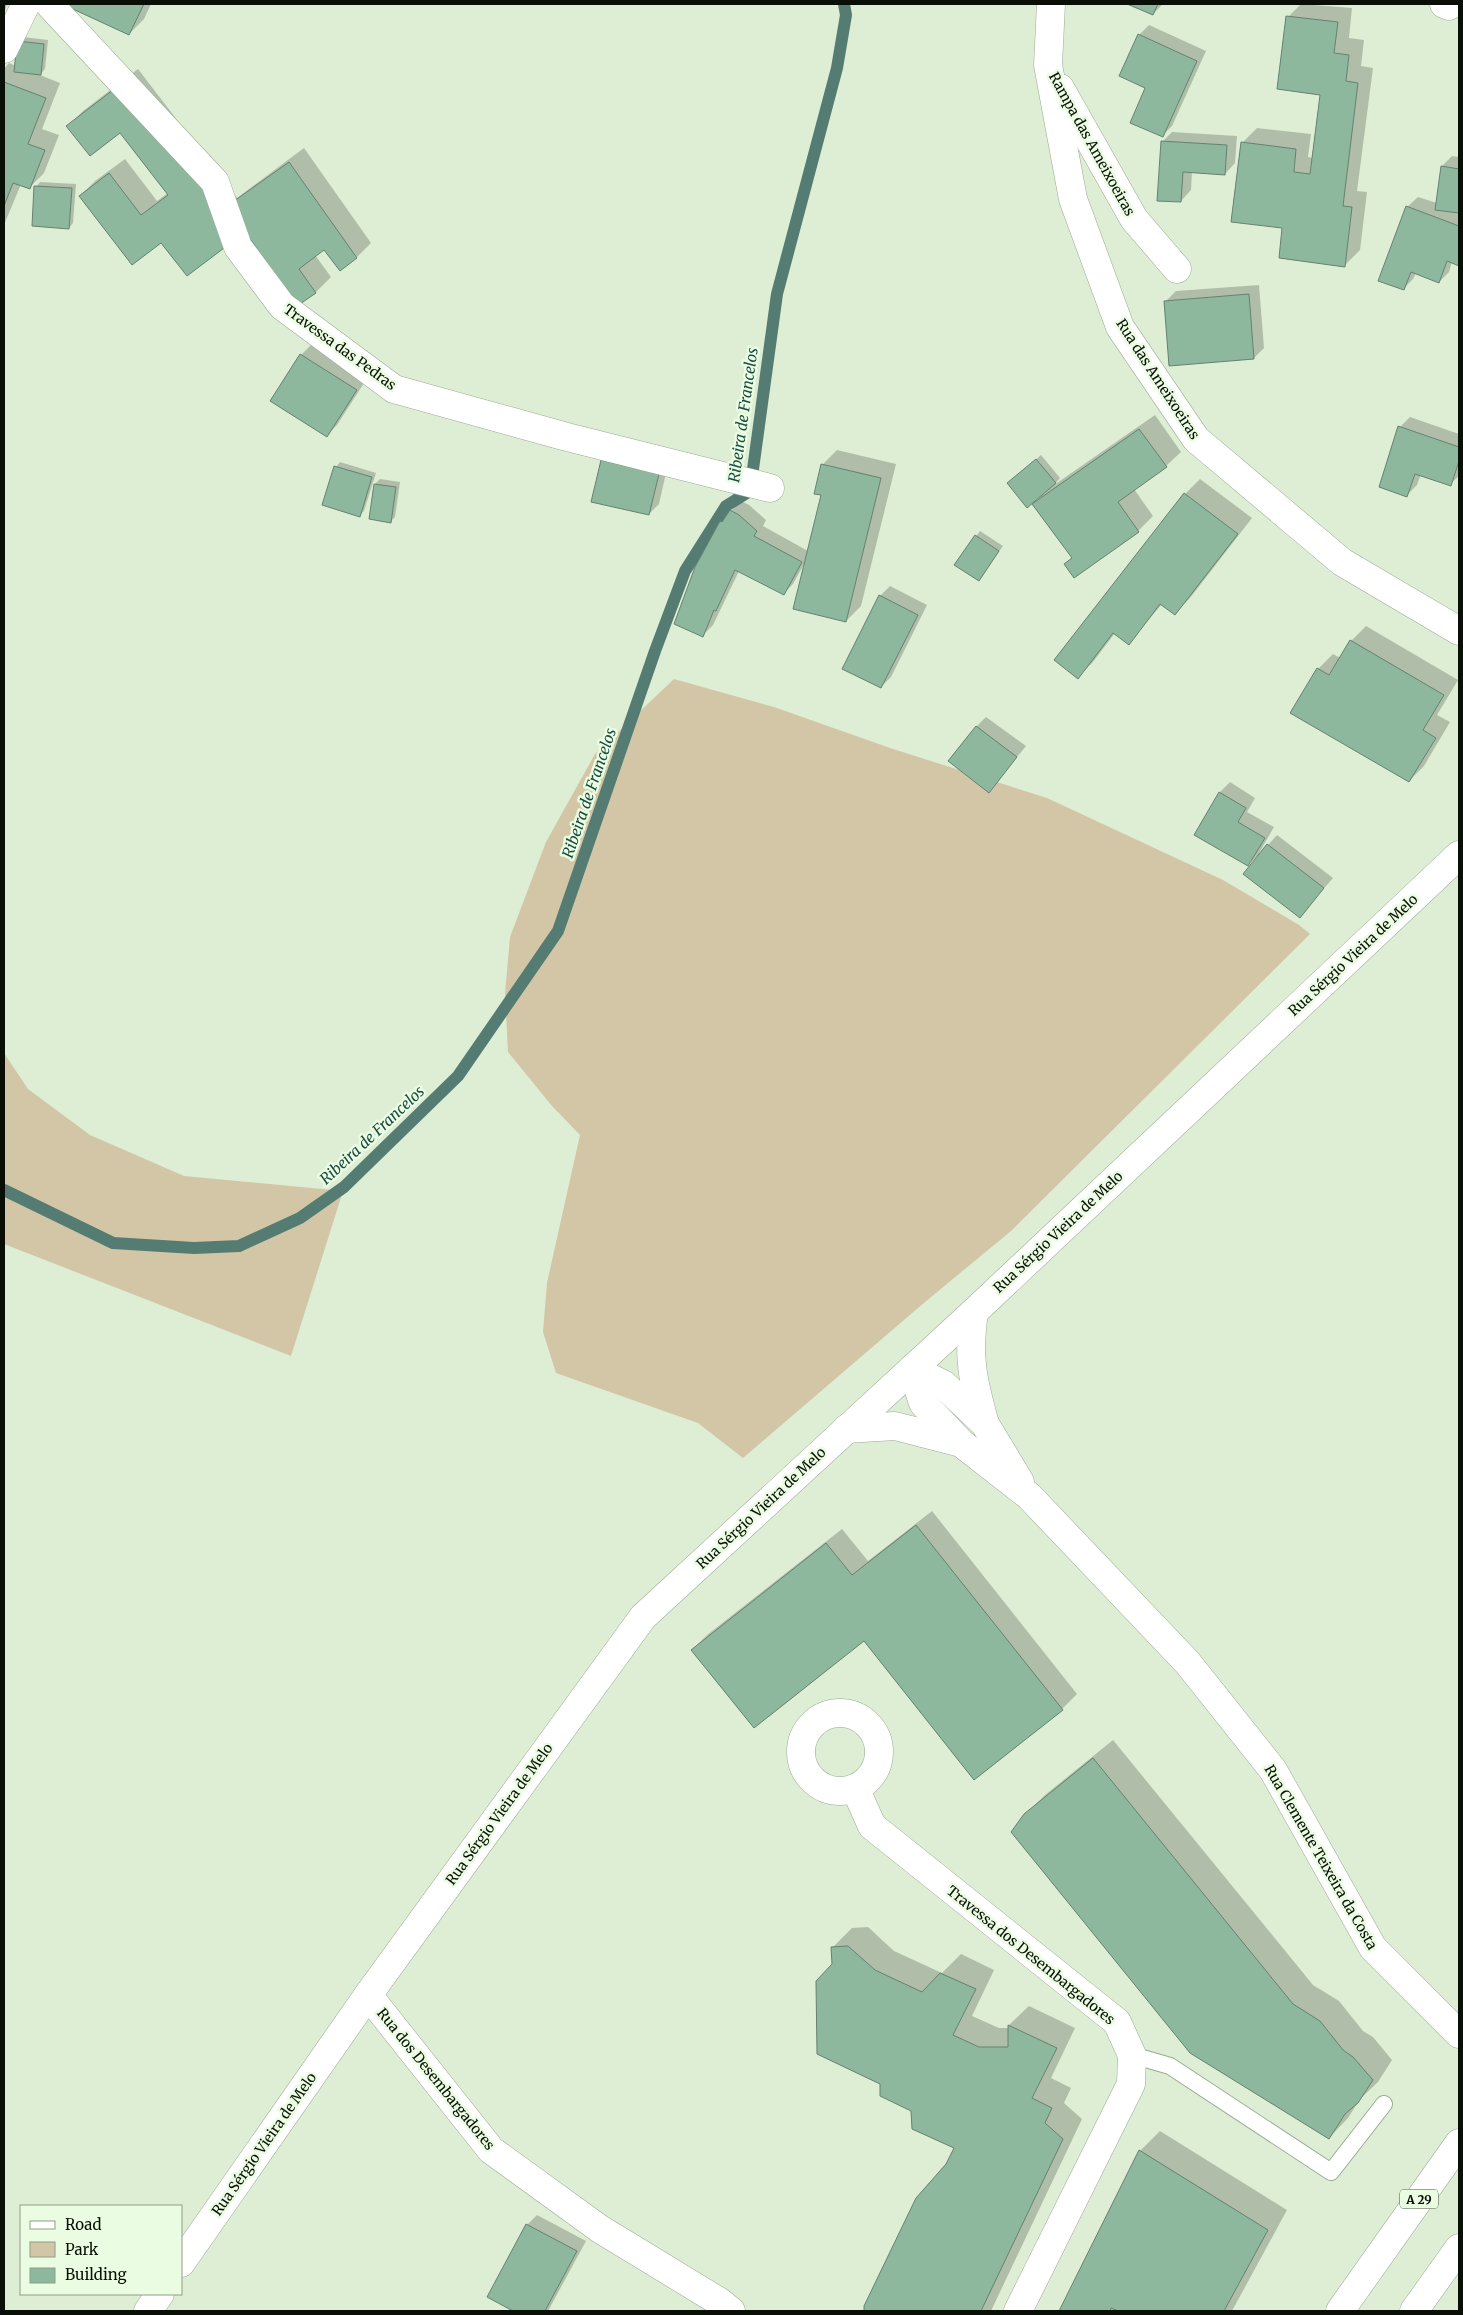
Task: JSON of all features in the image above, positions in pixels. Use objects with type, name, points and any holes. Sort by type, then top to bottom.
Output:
[{"type":"main road","points":[[4,49],[26,4]]},
{"type":"main road","name":"Travessa das Pedras","points":[[50,4],[215,182],[238,247],[282,306],[394,389],[566,437],[764,487]]},
{"type":"main road","name":"Rua das Ameixoeiras","points":[[1051,4],[1048,65],[1073,198],[1120,326],[1196,439],[1342,562],[1459,631]]},
{"type":"main road","name":"Rampa das Ameixoeiras","points":[[1048,65],[1134,219],[1177,269]]},
{"type":"main road","name":"Rua Sérgio Vieira de Melo","points":[[182,2262],[368,1995],[643,1617],[974,1312],[1459,855]]},
{"type":"main road","name":"Rua Clemente Teixeira da Costa","points":[[974,1312],[970,1339],[971,1372],[985,1424]]},
{"type":"main road","name":"Rua Clemente Teixeira da Costa","points":[[912,1369],[944,1384],[985,1424],[1028,1496]]},
{"type":"main road","name":"Rua Clemente Teixeira da Costa","points":[[912,1369],[923,1403],[961,1443],[1028,1496],[1193,1670],[1272,1770],[1373,1948],[1459,2034]]},
{"type":"main road","name":"Rua Clemente Teixeira da Costa","points":[[846,1429],[895,1426],[961,1443]]},
{"type":"main road","name":"Travessa dos Desembargadores","points":[[855,1788],[872,1826],[1117,2022],[1132,2055],[1131,2084],[1018,2311]]},
{"type":"main road","name":"Rua dos Desembargadores","points":[[368,1995],[491,2150],[600,2229],[720,2302],[731,2311]]},
{"type":"main road","name":"A 29","points":[[1340,2311],[1459,2143]]},
{"type":"main road","points":[[1414,2311],[1459,2248]]},
{"type":"main road","points":[[148,2311],[159,2295]]},
{"type":"lane","points":[[1132,2055],[1170,2066],[1331,2172],[1384,2104]]},
{"type":"green space","points":[[674,679],[774,707],[890,748],[1047,798],[1223,880],[1299,925],[1310,934],[1011,1231],[743,1458],[698,1423],[556,1373],[543,1332],[547,1283],[580,1135],[552,1106],[508,1052],[505,994],[510,937],[546,842],[595,754]]},
{"type":"green space","points":[[4,1053],[28,1089],[90,1135],[184,1176],[343,1191],[291,1356],[4,1244]]},
{"type":"building","points":[[62,4],[144,4],[129,35]]},
{"type":"building","points":[[1127,4],[1158,4],[1153,15]]},
{"type":"building","points":[[1286,16],[1338,22],[1334,53],[1349,55],[1346,81],[1358,83],[1343,206],[1352,207],[1345,267],[1279,258],[1282,228],[1231,222],[1241,142],[1296,149],[1294,172],[1310,174],[1320,95],[1277,89]]},
{"type":"building","points":[[1138,34],[1197,61],[1163,137],[1130,123],[1145,88],[1119,76]]},
{"type":"building","points":[[17,41],[44,44],[41,75],[14,72]]},
{"type":"building","points":[[4,82],[46,98],[28,144],[45,150],[30,189],[13,183],[4,206]]},
{"type":"building","points":[[122,83],[240,236],[187,276],[161,243],[132,265],[79,196],[109,173],[141,215],[168,195],[120,133],[90,156],[66,126]]},
{"type":"building","points":[[1161,141],[1227,145],[1225,175],[1183,172],[1181,202],[1157,201]]},
{"type":"building","points":[[289,162],[357,258],[340,271],[324,250],[299,269],[316,293],[297,306],[227,206]]},
{"type":"building","points":[[1441,166],[1459,169],[1459,213],[1435,210]]},
{"type":"building","points":[[34,186],[72,188],[69,229],[32,226]]},
{"type":"building","points":[[1406,206],[1459,226],[1459,266],[1447,261],[1439,283],[1411,272],[1404,290],[1378,281]]},
{"type":"building","points":[[1249,294],[1254,359],[1169,366],[1164,301]]},
{"type":"building","points":[[300,354],[357,390],[327,437],[270,401]]},
{"type":"building","points":[[1398,426],[1459,447],[1459,461],[1451,486],[1415,474],[1407,497],[1379,487]]},
{"type":"building","points":[[1139,429],[1167,467],[1118,502],[1139,532],[1074,578],[1064,564],[1072,558],[1032,504]]},
{"type":"building","points":[[1036,459],[1056,483],[1027,508],[1007,483]]},
{"type":"building","points":[[601,460],[659,474],[649,515],[591,502]]},
{"type":"building","points":[[821,464],[881,478],[846,622],[793,609],[821,495],[814,494]]},
{"type":"building","points":[[334,466],[372,477],[360,517],[322,505]]},
{"type":"building","points":[[374,484],[396,487],[391,523],[369,519]]},
{"type":"building","points":[[1184,493],[1238,534],[1175,615],[1160,604],[1129,645],[1113,633],[1078,679],[1054,660]]},
{"type":"building","points":[[730,510],[739,515],[757,531],[754,536],[802,562],[784,595],[735,570],[716,611],[714,610],[703,637],[674,624],[695,567],[720,521],[722,522]]},
{"type":"building","points":[[975,535],[999,551],[979,581],[954,565]]},
{"type":"building","points":[[879,595],[918,615],[881,688],[842,669]]},
{"type":"building","points":[[1350,640],[1444,695],[1423,730],[1436,738],[1409,782],[1290,713],[1317,668],[1329,675]]},
{"type":"building","points":[[976,726],[1017,757],[989,793],[948,761]]},
{"type":"building","points":[[1219,792],[1246,808],[1238,822],[1265,838],[1248,866],[1194,835]]},
{"type":"building","points":[[1267,844],[1324,888],[1300,918],[1243,874]]},
{"type":"building","points":[[916,1525],[1063,1710],[974,1780],[864,1641],[754,1728],[691,1650],[826,1543],[852,1575]]},
{"type":"building","points":[[1093,1758],[1293,2004],[1320,2021],[1343,2050],[1353,2057],[1373,2080],[1358,2103],[1345,2114],[1329,2139],[1190,2053],[1011,1832],[1024,1814]]},
{"type":"building","points":[[848,1946],[875,1970],[922,1992],[940,1973],[976,1989],[953,2035],[979,2047],[1008,2047],[1008,2025],[1057,2048],[1032,2098],[1052,2108],[1045,2123],[1063,2139],[981,2311],[864,2311],[864,2306],[916,2198],[946,2164],[954,2148],[912,2129],[911,2111],[880,2096],[880,2084],[817,2054],[816,1981],[832,1964],[831,1947]]},
{"type":"building","points":[[1139,2150],[1268,2230],[1224,2311],[1118,2311],[1111,2308],[1110,2311],[1059,2311]]},
{"type":"building","points":[[526,2224],[577,2251],[545,2311],[513,2311],[487,2297]]},
{"type":"waterway","name":"Ribeira de Francelos","points":[[4,1190],[113,1243],[194,1248],[239,1246],[300,1218],[344,1187],[458,1076],[558,931],[655,651],[685,571],[726,506],[750,491],[777,294],[837,68],[846,15],[844,4]]}]
